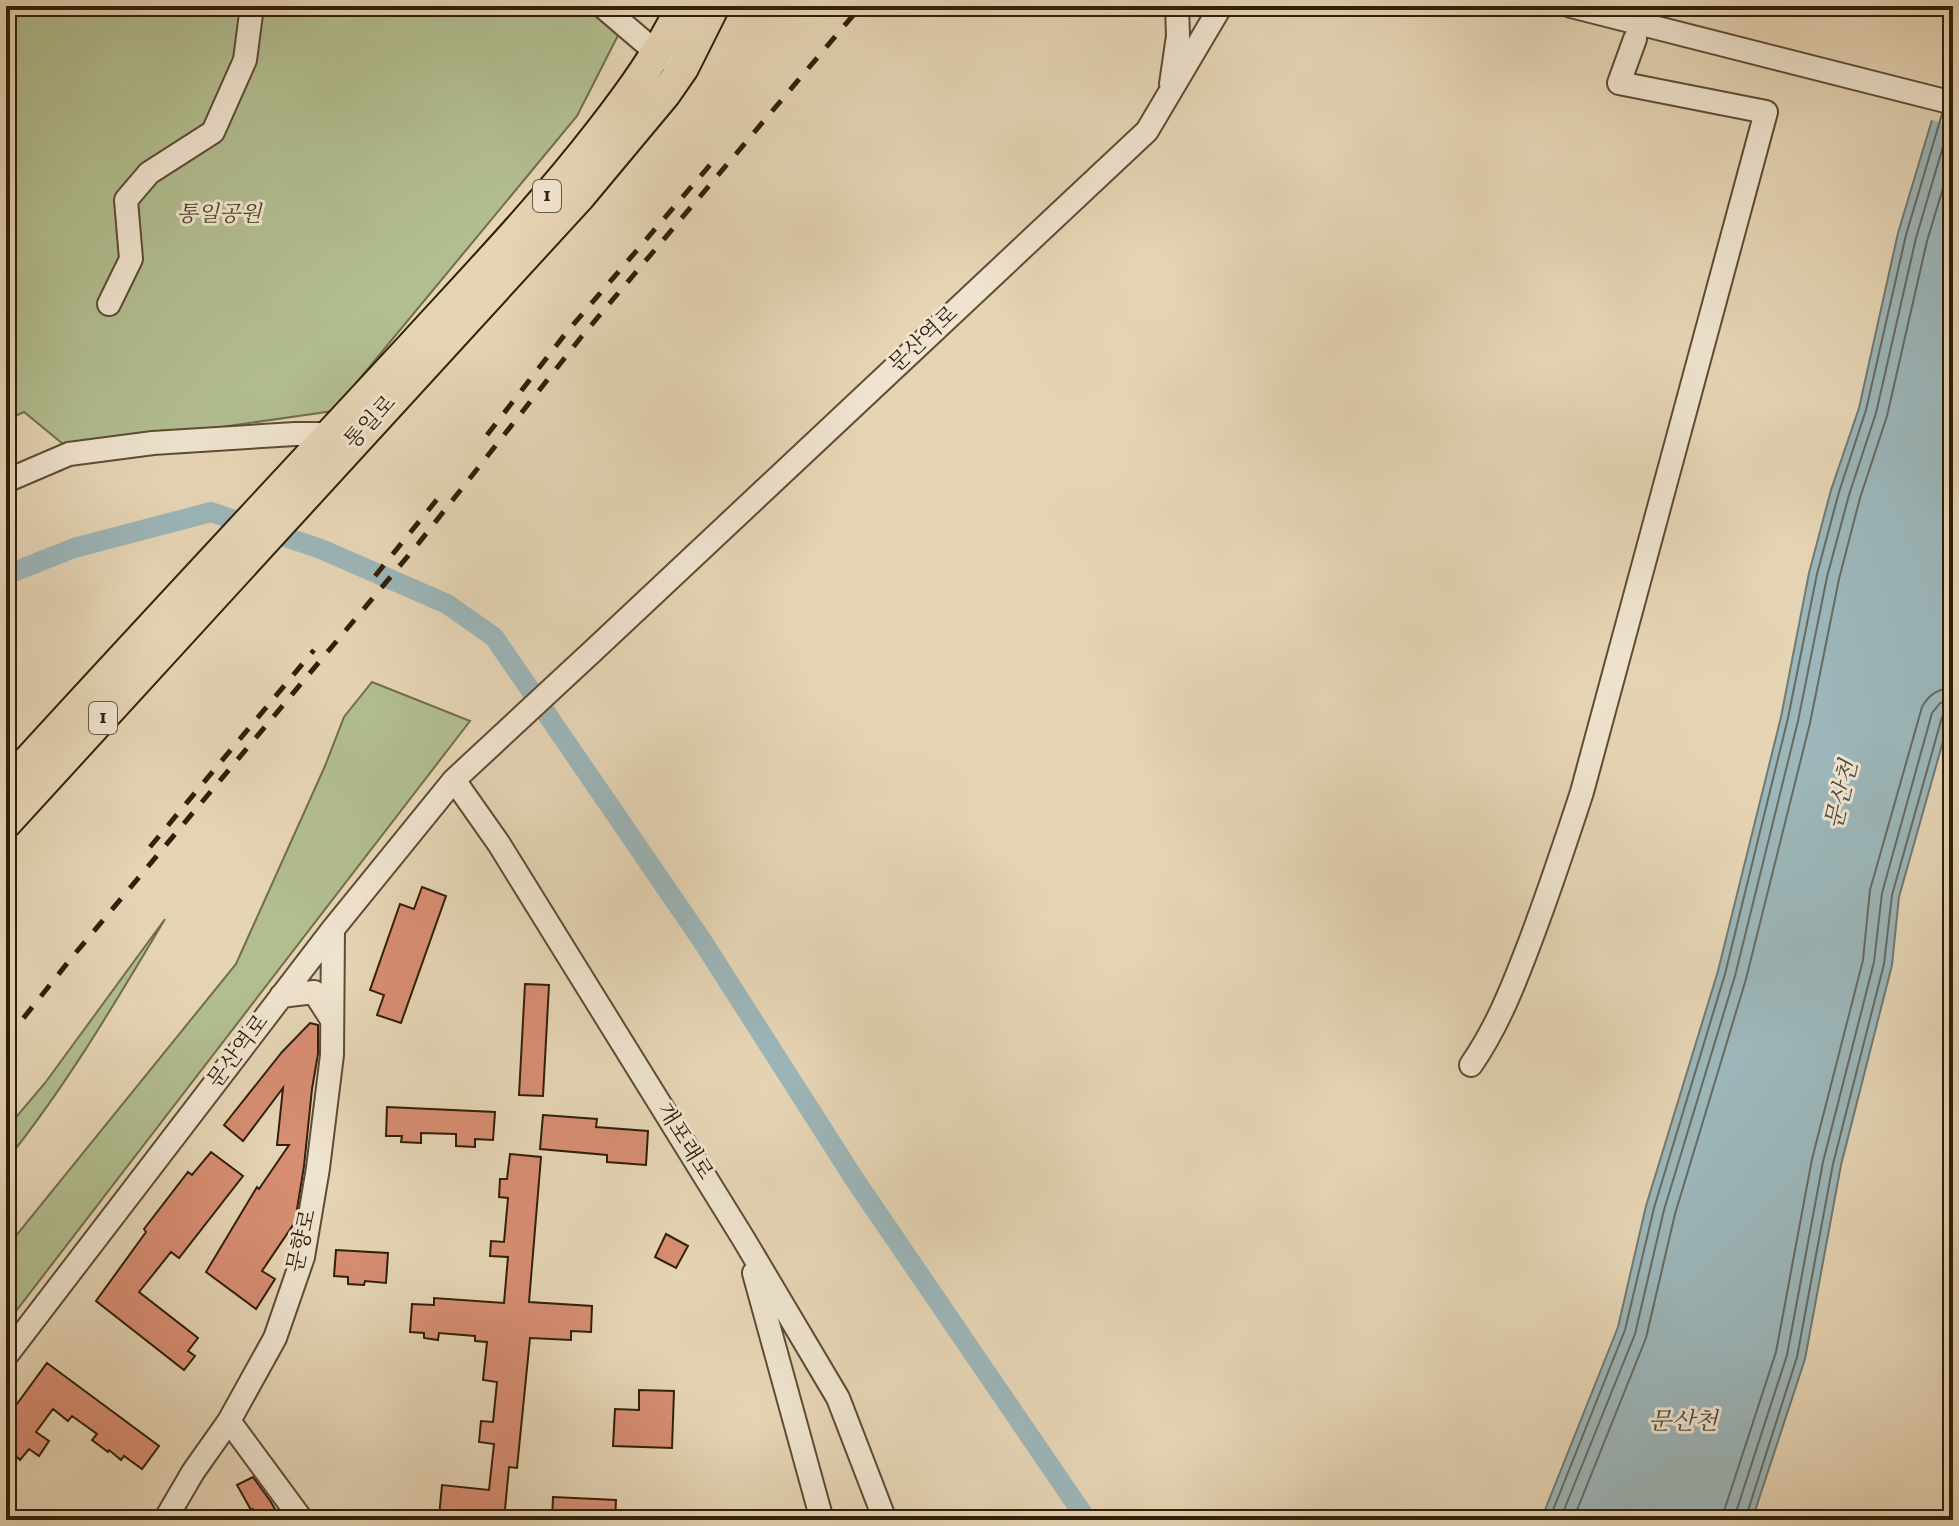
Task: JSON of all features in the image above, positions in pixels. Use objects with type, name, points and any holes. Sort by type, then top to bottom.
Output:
[{"type":"main road","name":"통일로","points":[[6,823],[192,601],[574,166],[657,53],[682,6]]},
{"type":"main road","name":"통일로","points":[[6,785],[192,601],[350,424],[580,196],[640,126],[683,68],[714,6]]},
{"type":"street","points":[[109,304],[131,259],[126,200],[149,173],[213,132],[245,60],[252,6]]},
{"type":"street","points":[[602,6],[657,53],[683,68]]},
{"type":"street","points":[[1170,92],[1178,36],[1177,6]]},
{"type":"street","name":"문산역로","points":[[6,1356],[333,929],[454,780],[1147,131],[1221,6]]},
{"type":"street","points":[[1571,6],[1953,103]]},
{"type":"street","points":[[1471,1065],[1490,1037],[1510,994],[1547,899],[1582,792],[1766,112],[1619,83],[1635,39]]},
{"type":"street","points":[[6,481],[69,454],[153,443],[295,434],[350,424]]},
{"type":"street","points":[[6,462],[34,469]]},
{"type":"street","name":"개포래로","points":[[454,780],[507,858],[743,1238],[838,1398],[885,1520]]},
{"type":"street","name":"문향로","points":[[165,1520],[193,1472],[229,1421],[275,1338],[303,1257],[332,1055],[333,929]]},
{"type":"street","points":[[281,996],[314,992],[332,1020]]},
{"type":"street","points":[[743,1238],[822,1520]]},
{"type":"street","points":[[229,1421],[302,1520]]},
{"type":"green space","name":"통일공원","points":[[6,6],[633,6],[577,116],[333,411],[69,449],[24,412],[6,420]]},
{"type":"green space","points":[[372,682],[470,721],[6,1324],[6,1248],[236,964],[344,717]]},
{"type":"green space","points":[[165,919],[70,1073],[6,1161],[6,1129],[45,1083]]},
{"type":"water","name":"문산천","points":[[1953,50],[1953,706],[1899,897],[1892,965],[1841,1165],[1805,1359],[1752,1520],[1541,1520],[1618,1327],[1646,1206],[1718,971],[1781,717],[1809,573],[1831,490],[1859,408],[1898,233]]},
{"type":"pier","points":[[1948,53],[1953,54],[1953,126],[1928,119]]},
{"type":"building","points":[[422,887],[446,896],[401,1023],[377,1015],[384,995],[370,990],[400,904],[414,909]]},
{"type":"building","points":[[525,984],[549,985],[543,1096],[519,1095]]},
{"type":"building","points":[[310,1023],[318,1025],[318,1054],[295,1222],[262,1271],[275,1279],[256,1309],[206,1272],[257,1187],[259,1189],[289,1145],[277,1145],[283,1088],[243,1141],[224,1125],[282,1052]]},
{"type":"building","points":[[387,1107],[495,1112],[493,1140],[475,1139],[475,1147],[456,1146],[456,1134],[421,1133],[421,1143],[401,1142],[402,1136],[386,1136]]},
{"type":"building","points":[[543,1115],[597,1119],[596,1127],[648,1131],[646,1165],[607,1162],[607,1155],[540,1149]]},
{"type":"building","points":[[211,1152],[243,1176],[179,1258],[171,1252],[139,1292],[198,1338],[188,1351],[195,1356],[184,1370],[96,1301],[146,1232],[144,1229],[188,1172],[192,1175]]},
{"type":"building","points":[[510,1154],[541,1157],[529,1302],[592,1306],[591,1332],[571,1331],[571,1340],[530,1338],[517,1468],[509,1467],[504,1520],[439,1517],[442,1485],[489,1490],[494,1444],[479,1442],[481,1421],[493,1422],[497,1382],[483,1380],[487,1342],[475,1341],[475,1336],[439,1333],[438,1340],[424,1338],[424,1333],[410,1332],[412,1304],[434,1305],[434,1298],[504,1303],[508,1257],[490,1256],[491,1241],[504,1242],[508,1198],[499,1197],[500,1179],[507,1179]]},
{"type":"building","points":[[666,1234],[688,1246],[676,1268],[655,1257]]},
{"type":"building","points":[[336,1250],[388,1253],[386,1283],[365,1281],[364,1285],[348,1284],[348,1277],[334,1276]]},
{"type":"building","points":[[47,1363],[159,1446],[142,1469],[124,1456],[121,1460],[108,1452],[92,1440],[97,1434],[72,1416],[68,1421],[53,1409],[36,1432],[49,1441],[39,1456],[29,1449],[20,1460],[17,1457],[6,1472],[6,1419]]},
{"type":"building","points":[[639,1390],[674,1391],[672,1448],[613,1446],[615,1409],[639,1410]]},
{"type":"building","points":[[253,1477],[281,1520],[259,1520],[251,1510],[237,1485]]},
{"type":"building","points":[[553,1497],[616,1500],[615,1520],[552,1520]]},
{"type":"waterway","points":[[6,575],[74,548],[211,512],[321,549],[447,604],[494,637],[701,939],[855,1180],[1087,1520]]},
{"type":"railway","points":[[6,1040],[418,544],[582,336],[861,6]]},
{"type":"railway","points":[[487,435],[566,333],[716,158]]},
{"type":"railway","points":[[375,576],[443,492]]},
{"type":"railway","points":[[150,847],[314,650]]}]
